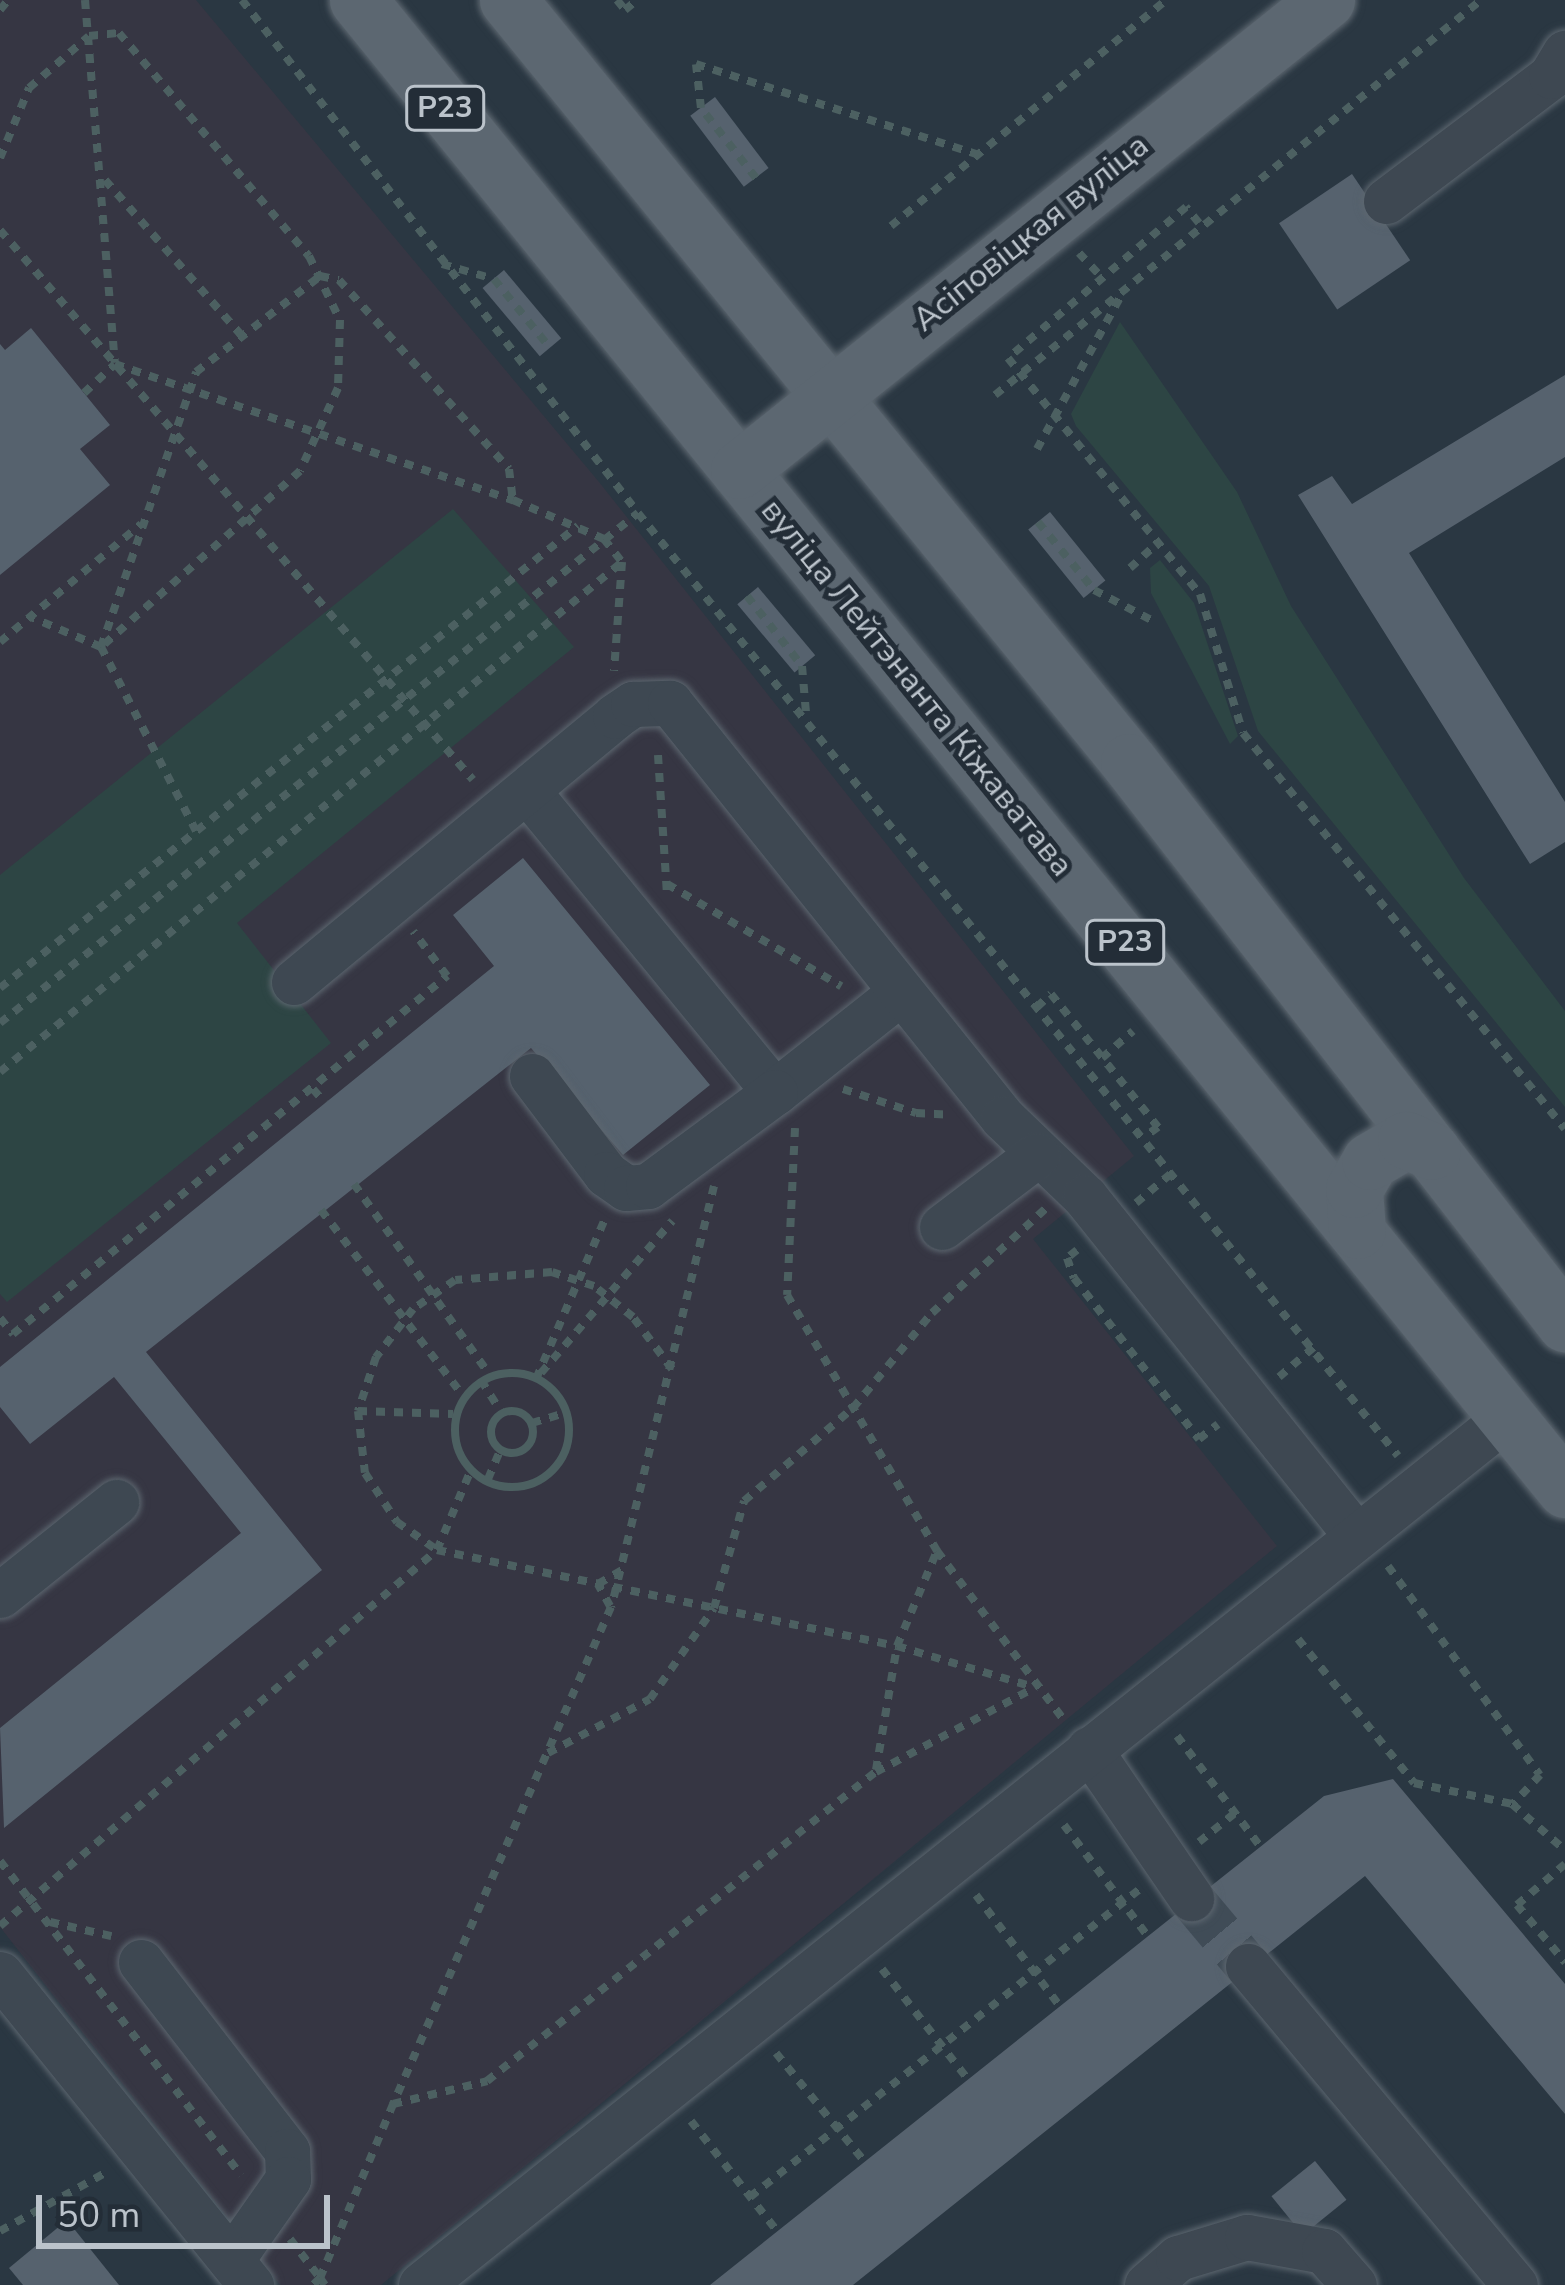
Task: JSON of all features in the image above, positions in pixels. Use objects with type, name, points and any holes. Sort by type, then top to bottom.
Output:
[{"type":"main road","name":"вуліца Лейтэнанта Кіжаватава","points":[[358,0],[1565,1489]]},
{"type":"main road","points":[[508,0],[1129,762],[1565,1323]]},
{"type":"main road","name":"Асіповіцкая вуліца","points":[[739,470],[1326,0]]},
{"type":"main road","points":[[1357,1230],[1354,1189],[1370,1161],[1406,1140],[1432,1151]]},
{"type":"street","points":[[1386,201],[1551,76],[1565,53]]},
{"type":"street","points":[[294,982],[633,704],[670,704],[1003,1118],[1036,1155],[1085,1196],[1356,1534]]},
{"type":"street","points":[[529,793],[786,1098]]},
{"type":"street","points":[[532,1076],[606,1174],[626,1188],[648,1186],[786,1098],[900,993]]},
{"type":"street","points":[[942,1226],[1036,1155]]},
{"type":"street","points":[[447,2277],[1090,1749],[1507,1417]]},
{"type":"street","points":[[0,1594],[116,1502]]},
{"type":"street","points":[[1090,1749],[1180,1882]]},
{"type":"street","points":[[0,1974],[240,2273],[268,2210],[288,2179],[286,2151],[129,1950]]},
{"type":"street","points":[[1248,1966],[1515,2285]]},
{"type":"street","points":[[1148,2285],[1178,2258],[1247,2236],[1292,2239],[1324,2251],[1354,2285]]},
{"type":"path","points":[[0,10],[8,0]]},
{"type":"path","points":[[85,0],[104,179],[115,364]]},
{"type":"path","points":[[242,0],[441,264],[638,513],[1392,1448]]},
{"type":"path","points":[[616,0],[625,10],[637,0]]},
{"type":"path","points":[[891,226],[982,156],[1166,0]]},
{"type":"path","points":[[994,395],[1199,223],[1481,0]]},
{"type":"path","points":[[0,158],[29,88],[89,36],[119,32],[320,275],[340,320],[338,388],[322,436],[300,471],[101,647]]},
{"type":"path","points":[[757,178],[700,108],[696,64],[982,156]]},
{"type":"path","points":[[104,179],[242,336]]},
{"type":"path","points":[[1199,223],[1186,207],[1008,358],[1200,594],[1244,733],[1565,1129]]},
{"type":"path","points":[[0,230],[482,790]]},
{"type":"path","points":[[441,264],[494,279],[550,348]]},
{"type":"path","points":[[101,647],[196,372],[320,275]]},
{"type":"path","points":[[320,275],[339,280],[509,470],[513,500]]},
{"type":"path","points":[[1037,449],[1127,283]]},
{"type":"path","points":[[115,364],[513,500],[604,539],[622,562],[613,682],[657,737],[667,903]]},
{"type":"path","points":[[84,392],[115,364]]},
{"type":"path","points":[[0,1024],[638,513]]},
{"type":"path","points":[[0,643],[145,520]]},
{"type":"path","points":[[1038,522],[1094,590],[1155,622]]},
{"type":"path","points":[[0,988],[579,525]]},
{"type":"path","points":[[1130,568],[1158,543]]},
{"type":"path","points":[[0,1072],[622,562]]},
{"type":"path","points":[[747,596],[802,666],[807,717]]},
{"type":"path","points":[[31,617],[101,647],[196,831]]},
{"type":"path","points":[[667,884],[857,996],[900,993]]},
{"type":"path","points":[[0,1318],[13,1334],[447,976],[419,941],[415,918]]},
{"type":"path","points":[[1037,1007],[1051,994],[1158,1127],[1144,1137]]},
{"type":"path","points":[[823,1082],[916,1113],[1003,1118]]},
{"type":"path","points":[[313,1089],[325,1103]]},
{"type":"path","points":[[786,1098],[787,1295],[937,1551],[1036,1687]]},
{"type":"path","points":[[319,2283],[611,1607],[673,1371],[718,1169],[690,1201]]},
{"type":"path","points":[[1149,1193],[1173,1172]]},
{"type":"path","points":[[354,1184],[435,1294],[502,1412],[532,1423],[568,1412]]},
{"type":"path","points":[[546,1754],[650,1699],[714,1608],[744,1501],[853,1408],[932,1313],[1041,1212],[1057,1198],[1085,1196]]},
{"type":"path","points":[[321,1210],[464,1397]]},
{"type":"path","points":[[536,1379],[676,1217]]},
{"type":"path","points":[[536,1379],[574,1280],[603,1223]]},
{"type":"path","points":[[673,1371],[633,1317],[574,1280],[500,1272],[455,1280],[404,1321],[376,1357],[358,1411],[365,1473],[397,1522],[437,1550],[897,1646],[1036,1687]]},
{"type":"path","points":[[486,1378],[536,1379],[568,1412],[568,1449],[548,1474],[526,1487],[471,1470],[454,1443],[453,1414],[486,1378]]},
{"type":"path","points":[[358,1411],[453,1414]]},
{"type":"path","points":[[501,1448],[489,1428],[502,1412]]},
{"type":"path","points":[[501,1448],[522,1451],[532,1423]]},
{"type":"path","points":[[488,1479],[501,1448]]},
{"type":"path","points":[[0,1926],[437,1550],[471,1470]]},
{"type":"path","points":[[876,1772],[897,1646],[937,1551]]},
{"type":"path","points":[[1388,1566],[1540,1775],[1512,1804]]},
{"type":"path","points":[[598,1584],[624,1569]]},
{"type":"path","points":[[598,1584],[611,1607]]},
{"type":"path","points":[[1298,1640],[1414,1784],[1512,1804],[1565,1850]]},
{"type":"path","points":[[393,2104],[487,2081],[876,1772],[1036,1687]]},
{"type":"path","points":[[1177,1736],[1259,1845]]},
{"type":"path","points":[[750,2197],[1122,1903],[1180,1882],[1235,1813]]},
{"type":"path","points":[[1064,1825],[1146,1934]]},
{"type":"path","points":[[0,1861],[319,2283]]},
{"type":"path","points":[[1565,1864],[1516,1905],[1565,1962]]},
{"type":"path","points":[[976,1895],[1059,2005]]},
{"type":"path","points":[[48,1921],[129,1950]]},
{"type":"path","points":[[882,1969],[967,2078]]},
{"type":"path","points":[[776,2054],[864,2162]]},
{"type":"path","points":[[691,2121],[777,2231]]},
{"type":"path","points":[[0,2231],[112,2169],[124,2186]]},
{"type":"shaded area","points":[[0,0],[196,0],[599,482],[1134,1156],[1033,1239],[1277,1546],[381,2285],[280,2285],[0,1927]]},
{"type":"green space","points":[[1120,322],[1237,492],[1291,606],[1464,878],[1565,1011],[1565,1107],[1258,731],[1209,586],[1076,426],[1071,414]]},
{"type":"green space","points":[[453,509],[574,647],[237,923],[331,1043],[7,1302],[0,1294],[0,875]]},
{"type":"green space","points":[[1160,560],[1194,603],[1238,736],[1230,744],[1151,593],[1150,568]]},
{"type":"building","points":[[715,97],[769,168],[744,187],[690,116]]},
{"type":"building","points":[[1352,174],[1410,260],[1337,309],[1279,223]]},
{"type":"building","points":[[504,270],[561,338],[540,356],[483,288]]},
{"type":"building","points":[[31,328],[110,425],[80,449],[110,485],[0,575],[0,344],[5,350]]},
{"type":"building","points":[[1565,375],[1565,457],[1409,553],[1565,802],[1565,842],[1530,864],[1298,495],[1332,476],[1352,504]]},
{"type":"building","points":[[1050,512],[1105,580],[1084,598],[1028,530]]},
{"type":"building","points":[[758,587],[815,655],[795,673],[737,604]]},
{"type":"building","points":[[523,858],[710,1085],[623,1155],[531,1048],[146,1352],[322,1570],[4,1828],[0,1728],[241,1533],[114,1377],[30,1444],[0,1407],[0,1367],[494,966],[453,915]]},
{"type":"building","points":[[1393,1779],[1565,1984],[1565,2114],[1365,1876],[853,2285],[710,2285],[1324,1796]]},
{"type":"building","points":[[1315,2161],[1346,2200],[1303,2235],[1271,2196]]},
{"type":"building","points":[[67,2220],[119,2285],[23,2285],[9,2268]]},
{"type":"tunnel","points":[[1191,1898],[1248,1966]]}]
